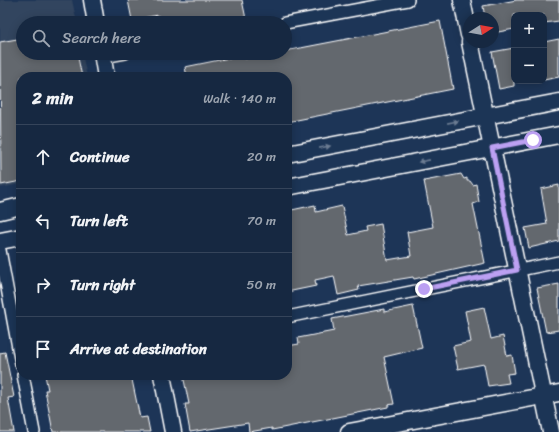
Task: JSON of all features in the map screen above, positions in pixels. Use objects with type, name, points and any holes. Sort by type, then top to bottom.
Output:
[{"type":"street","points":[[92,0],[95,16]]},
{"type":"street","points":[[292,22],[408,0]]},
{"type":"street","points":[[462,0],[464,12]]},
{"type":"street","points":[[471,48],[517,270],[552,395],[551,432]]},
{"type":"street","points":[[103,60],[105,72]]},
{"type":"street","points":[[292,153],[559,102]]},
{"type":"street","points":[[292,186],[559,135]]},
{"type":"street","points":[[0,211],[16,207]]},
{"type":"street","points":[[0,241],[16,238]]},
{"type":"street","points":[[0,250],[16,337]]},
{"type":"street","points":[[292,316],[559,262]]},
{"type":"street","points":[[24,380],[34,432]]},
{"type":"street","points":[[163,380],[173,432]]},
{"type":"street","points":[[359,431],[552,395]]},
{"type":"shaded area","points":[[0,0],[72,0],[75,16],[16,16],[16,60],[83,60],[86,72],[16,72],[16,185],[0,188]]},
{"type":"building","points":[[128,0],[242,0],[245,16],[158,15],[131,16]]},
{"type":"building","points":[[517,0],[559,0],[559,21],[547,23],[547,12],[511,12],[511,30],[499,32],[499,12],[484,12],[483,6]]},
{"type":"building","points":[[440,21],[453,89],[292,121],[292,72],[186,72],[185,67],[219,60],[292,60],[292,50]]},
{"type":"building","points":[[16,39],[16,60],[78,60],[81,72],[16,72],[16,182],[1,185],[0,42]]},
{"type":"building","points":[[559,39],[559,77],[547,79],[547,48],[547,41]]},
{"type":"building","points":[[511,49],[511,84],[514,84],[514,86],[499,89],[492,52]]},
{"type":"building","points":[[461,174],[464,179],[467,178],[467,181],[470,181],[473,185],[476,184],[479,202],[473,204],[485,263],[414,279],[413,277],[358,286],[359,290],[338,295],[334,276],[315,280],[316,286],[292,291],[292,210],[315,205],[316,212],[342,206],[348,235],[366,231],[365,227],[381,224],[387,260],[411,256],[407,232],[433,227],[424,181]]},
{"type":"building","points":[[559,185],[559,241],[529,248],[525,228],[547,224],[541,189]]},
{"type":"building","points":[[559,284],[559,330],[546,332],[537,288]]},
{"type":"building","points":[[413,306],[422,348],[384,357],[394,404],[388,405],[388,407],[272,430],[272,428],[249,432],[248,423],[190,432],[185,404],[189,404],[184,380],[292,380],[292,345],[299,344],[298,338],[334,331],[332,319],[384,309],[384,312]]},
{"type":"building","points":[[484,307],[491,339],[503,336],[507,356],[512,355],[515,373],[507,374],[509,383],[488,386],[484,364],[458,369],[453,346],[471,342],[465,311]]},
{"type":"building","points":[[5,352],[14,397],[8,398],[14,432],[0,432],[0,353]]},
{"type":"building","points":[[46,380],[132,380],[140,418],[147,417],[150,432],[53,432],[45,390],[48,390]]},
{"type":"route","points":[[424,289],[517,270],[492,148],[533,140]]}]
